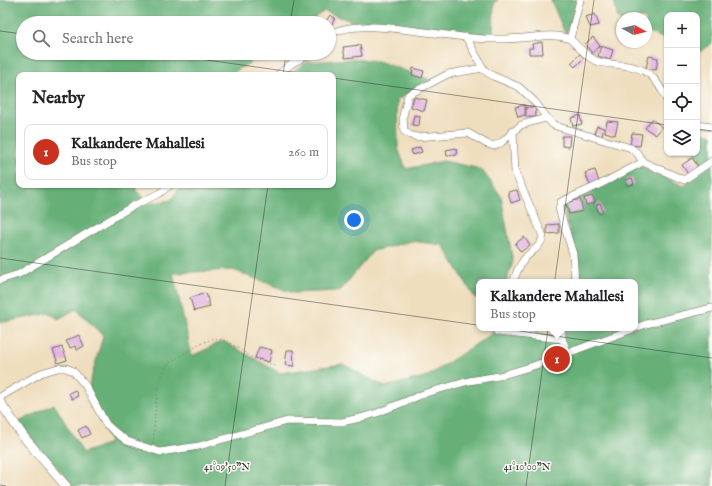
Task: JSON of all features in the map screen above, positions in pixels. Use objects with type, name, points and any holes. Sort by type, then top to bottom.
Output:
[{"type":"main road","points":[[0,402],[23,436],[66,486]]},
{"type":"street","points":[[570,39],[580,0]]},
{"type":"street","points":[[336,31],[342,28],[389,28],[466,37],[522,38],[556,35],[570,39],[598,62],[632,66],[648,72],[660,86],[664,94]]},
{"type":"street","points":[[466,37],[483,68],[493,76],[519,87],[540,108],[546,118],[558,127],[631,148],[637,153],[643,162],[684,180],[712,161]]},
{"type":"street","points":[[282,72],[299,60]]},
{"type":"street","points":[[483,68],[448,74],[408,95],[403,116],[404,131],[410,135],[418,137],[468,133],[487,144],[494,146],[502,142],[521,125],[546,118]]},
{"type":"street","points":[[700,125],[712,127]]},
{"type":"street","points":[[513,131],[516,172],[543,236],[539,247],[523,260],[514,279]]},
{"type":"street","points":[[575,279],[573,254],[559,209],[561,202],[599,185],[643,162]]},
{"type":"street","points":[[0,280],[19,274],[131,207],[160,193],[166,188]]},
{"type":"street","points":[[638,327],[712,308]]},
{"type":"street","points":[[497,331],[562,339]]},
{"type":"street","points":[[562,331],[562,339],[568,353]]},
{"type":"street","points":[[0,397],[41,373],[58,368],[66,368],[73,371],[85,385],[106,424],[127,441],[160,452],[199,446],[287,421],[342,422],[360,418],[377,413],[426,393],[468,381],[499,376],[533,366],[627,331]]},
{"type":"path","points":[[153,450],[161,377],[167,365],[214,338],[229,342],[254,359],[277,366]]},
{"type":"green space","points":[[0,0],[498,0],[494,3],[493,35],[354,22],[324,11],[318,16],[16,16],[16,60],[254,60],[234,72],[16,72],[16,188],[136,188],[135,189],[148,204],[171,200],[180,188],[336,188],[336,72],[292,72],[307,62],[353,59],[378,61],[431,80],[397,100],[398,148],[406,169],[444,161],[481,169],[501,196],[513,262],[507,279],[476,279],[475,298],[443,245],[411,241],[373,251],[340,291],[293,293],[233,270],[173,273],[192,356],[223,341],[280,373],[343,364],[385,387],[428,376],[493,333],[556,338],[559,331],[638,331],[638,279],[574,279],[578,260],[561,201],[638,165],[683,186],[703,169],[697,156],[700,156],[700,132],[712,135],[712,486],[73,486],[17,423],[54,404],[83,453],[110,443],[89,386],[103,336],[76,309],[58,319],[50,313],[0,323]]},
{"type":"green space","points":[[551,0],[577,0],[566,36]]},
{"type":"green space","points":[[614,0],[712,0],[712,43],[700,52],[700,12],[664,12],[664,39],[652,34],[652,12],[617,12]]},
{"type":"building","points":[[595,14],[599,25],[590,27],[586,17]]},
{"type":"building","points":[[593,37],[600,46],[592,53],[585,44]]},
{"type":"building","points":[[542,42],[543,54],[529,54],[529,48],[533,48],[532,44]]},
{"type":"building","points":[[360,45],[362,56],[345,58],[343,47]]},
{"type":"building","points":[[601,46],[613,50],[610,60],[598,56]]},
{"type":"building","points":[[580,54],[584,58],[575,67],[571,63]]},
{"type":"building","points":[[649,56],[658,58],[656,70],[646,68]]},
{"type":"building","points":[[413,68],[424,71],[422,78],[412,75]]},
{"type":"building","points":[[414,97],[427,100],[424,111],[411,107]]},
{"type":"building","points":[[525,105],[525,115],[518,117],[515,107]]},
{"type":"building","points":[[526,107],[535,107],[536,117],[526,117]]},
{"type":"building","points":[[414,115],[420,116],[419,126],[412,125]]},
{"type":"building","points":[[580,115],[582,124],[573,126],[571,118]]},
{"type":"building","points":[[652,119],[662,127],[656,135],[645,128]]},
{"type":"building","points":[[607,121],[618,122],[615,135],[605,132]]},
{"type":"building","points":[[597,126],[604,128],[602,136],[594,133]]},
{"type":"building","points":[[632,133],[642,134],[640,146],[630,145]]},
{"type":"building","points":[[562,136],[570,136],[569,147],[562,146]]},
{"type":"building","points":[[420,147],[422,152],[413,155],[411,150]]},
{"type":"building","points":[[456,148],[457,155],[447,156],[446,150]]},
{"type":"building","points":[[692,158],[698,166],[688,174],[682,165]]},
{"type":"building","points":[[595,170],[599,182],[590,185],[585,173]]},
{"type":"building","points":[[632,178],[634,184],[627,186],[625,180]]},
{"type":"building","points":[[517,190],[520,200],[511,203],[508,192]]},
{"type":"building","points":[[593,196],[595,203],[586,205],[584,198]]},
{"type":"building","points":[[580,199],[583,211],[569,214],[566,203]]},
{"type":"building","points":[[600,203],[603,212],[599,214],[596,205]]},
{"type":"building","points":[[559,224],[559,233],[547,234],[547,225]]},
{"type":"building","points":[[524,237],[530,245],[521,252],[515,244]]},
{"type":"building","points":[[206,293],[210,307],[194,311],[190,298]]},
{"type":"building","points":[[79,335],[84,346],[77,350],[75,346],[70,348],[66,341]]},
{"type":"building","points":[[62,347],[67,360],[58,363],[53,350]]},
{"type":"building","points":[[259,347],[272,350],[269,362],[255,358]]},
{"type":"building","points":[[287,350],[293,350],[294,366],[285,365]]},
{"type":"building","points":[[75,390],[78,396],[72,399],[69,393]]},
{"type":"building","points":[[86,426],[90,434],[82,438],[78,430]]},
{"type":"place","name":"Kalkandere Mahallesi","points":[[557,359]]}]
